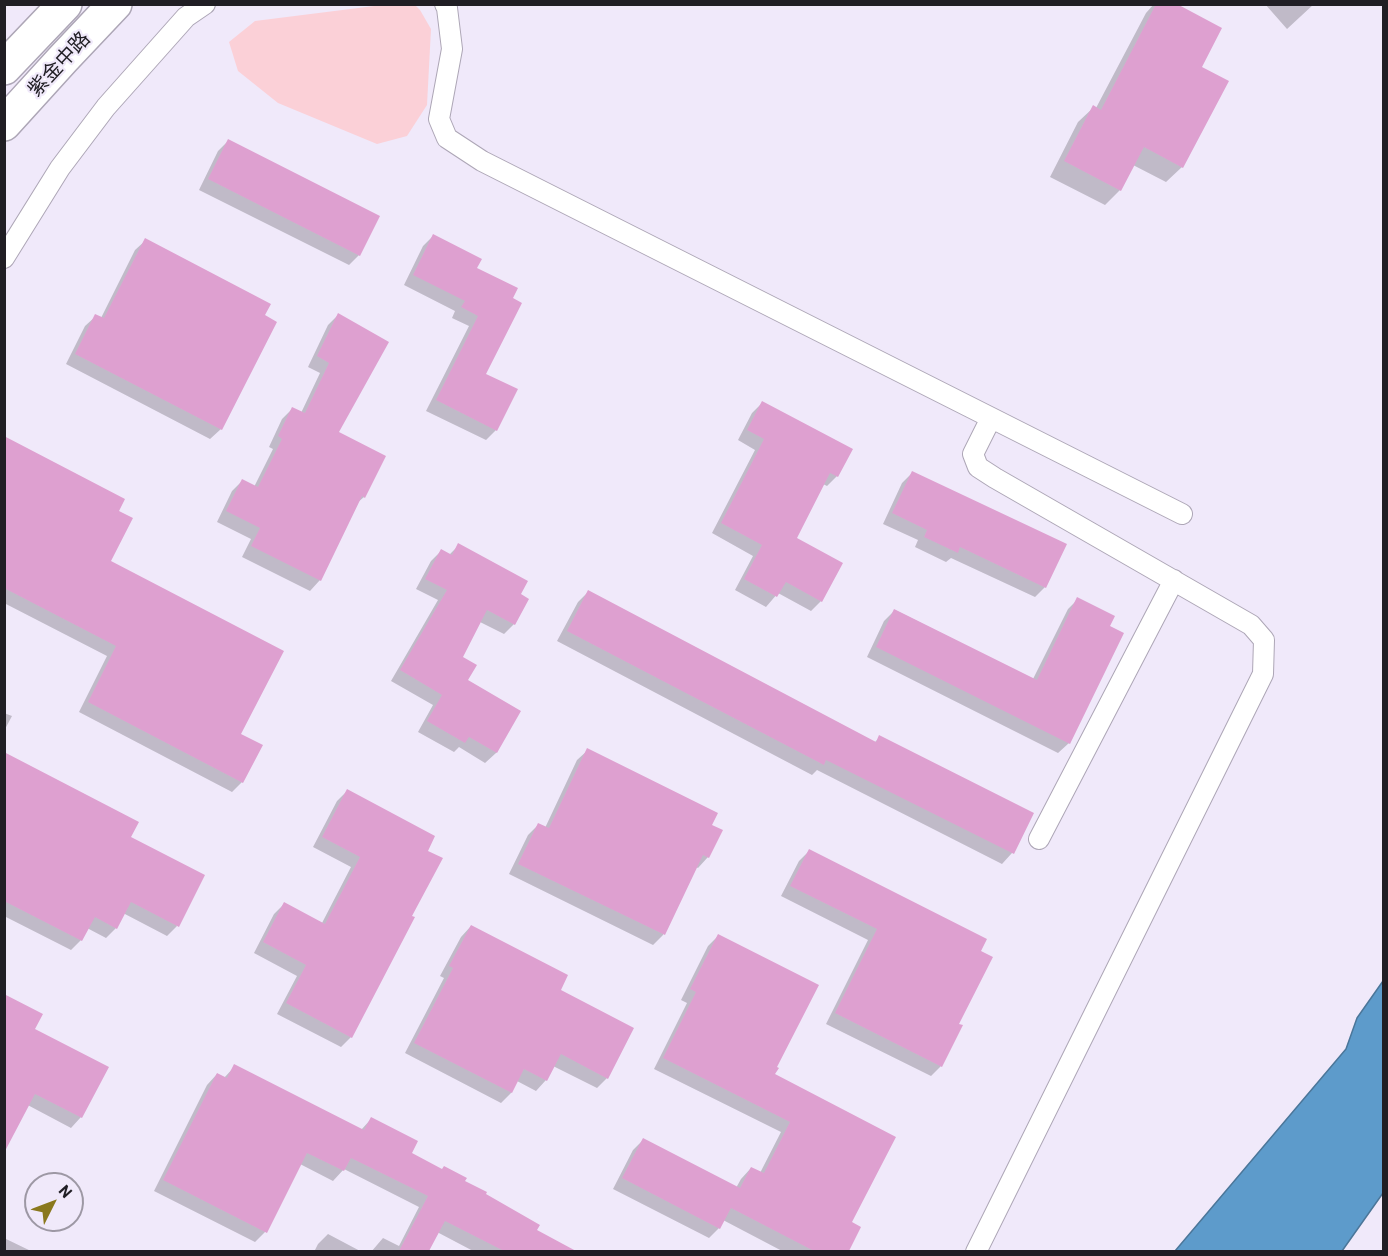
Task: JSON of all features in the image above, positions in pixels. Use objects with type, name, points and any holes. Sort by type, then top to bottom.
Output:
[{"type":"street","name":"紫金中路","points":[[4,68],[65,4]]},
{"type":"street","name":"紫金中路","points":[[4,124],[115,4]]},
{"type":"lane","points":[[4,258],[60,168],[106,107],[186,16],[206,4]]},
{"type":"lane","points":[[445,4],[452,49],[439,119],[447,138],[482,161],[1182,514]]},
{"type":"lane","points":[[976,1251],[1263,674],[1264,640],[1251,625],[978,467],[973,454],[991,418]]},
{"type":"lane","points":[[1039,839],[1174,580]]},
{"type":"shaded area","points":[[390,4],[415,5],[431,29],[427,105],[407,136],[377,144],[278,103],[238,71],[229,42],[255,21]]},
{"type":"water","points":[[1383,981],[1383,1193],[1342,1251],[1175,1251],[1346,1049],[1357,1018]]},
{"type":"building","points":[[1156,4],[1177,4],[1222,28],[1202,67],[1229,81],[1183,168],[1144,147],[1121,191],[1064,161],[1093,105],[1101,110]]},
{"type":"building","points":[[228,139],[380,216],[360,256],[208,179]]},
{"type":"building","points":[[433,234],[482,259],[477,268],[518,288],[513,298],[522,303],[486,374],[518,389],[497,431],[436,400],[478,316],[461,307],[465,301],[413,275]]},
{"type":"building","points":[[145,238],[271,304],[265,315],[277,322],[222,430],[75,354],[95,314],[104,318]]},
{"type":"building","points":[[338,313],[389,342],[339,432],[386,456],[365,498],[362,496],[321,581],[251,546],[260,528],[226,511],[242,479],[258,487],[282,439],[278,436],[292,407],[305,413],[329,363],[317,356]]},
{"type":"building","points":[[762,401],[853,449],[838,477],[830,473],[797,538],[843,563],[822,602],[786,582],[777,597],[744,579],[762,545],[721,523],[764,439],[747,430]]},
{"type":"building","points":[[4,436],[125,499],[119,511],[133,518],[111,561],[284,651],[241,734],[263,745],[243,783],[88,702],[116,646],[4,588]]},
{"type":"building","points":[[912,471],[1067,544],[1046,588],[960,547],[958,553],[924,537],[927,530],[892,513]]},
{"type":"building","points":[[458,543],[528,581],[521,594],[529,599],[515,625],[487,610],[463,657],[477,665],[468,680],[521,711],[497,753],[469,737],[465,743],[427,721],[442,695],[400,670],[447,590],[425,579],[441,549],[452,555]]},
{"type":"building","points":[[588,590],[876,742],[879,735],[1034,813],[1014,854],[826,760],[824,765],[567,631]]},
{"type":"building","points":[[1077,597],[1115,616],[1110,626],[1124,633],[1070,744],[876,647],[894,609],[1037,680]]},
{"type":"building","points":[[587,748],[718,813],[712,825],[723,830],[709,858],[703,855],[665,935],[518,864],[538,823],[549,828]]},
{"type":"building","points":[[4,752],[139,822],[131,837],[205,875],[179,927],[131,902],[117,929],[95,917],[82,941],[4,901]]},
{"type":"building","points":[[347,789],[435,836],[428,851],[443,858],[352,1038],[286,1003],[306,965],[263,942],[284,902],[325,924],[360,857],[322,837]]},
{"type":"building","points":[[809,849],[987,939],[981,951],[993,957],[959,1024],[963,1025],[942,1067],[835,1013],[877,929],[790,886]]},
{"type":"building","points":[[471,925],[568,975],[561,990],[634,1028],[608,1079],[561,1054],[547,1081],[524,1069],[512,1093],[414,1043],[453,968],[449,966]]},
{"type":"building","points":[[718,934],[819,985],[775,1074],[896,1137],[852,1222],[861,1227],[849,1251],[814,1251],[731,1208],[720,1229],[622,1178],[643,1138],[740,1188],[751,1167],[764,1173],[790,1122],[663,1058],[696,992],[690,989]]},
{"type":"building","points":[[4,994],[43,1014],[35,1029],[109,1067],[82,1118],[35,1094],[4,1153]]},
{"type":"building","points":[[234,1064],[364,1130],[371,1117],[418,1141],[412,1153],[442,1169],[444,1166],[467,1178],[465,1181],[540,1225],[537,1230],[576,1251],[504,1251],[445,1221],[429,1251],[399,1251],[428,1196],[351,1158],[344,1171],[307,1153],[267,1233],[163,1180],[217,1073],[227,1078]]}]
